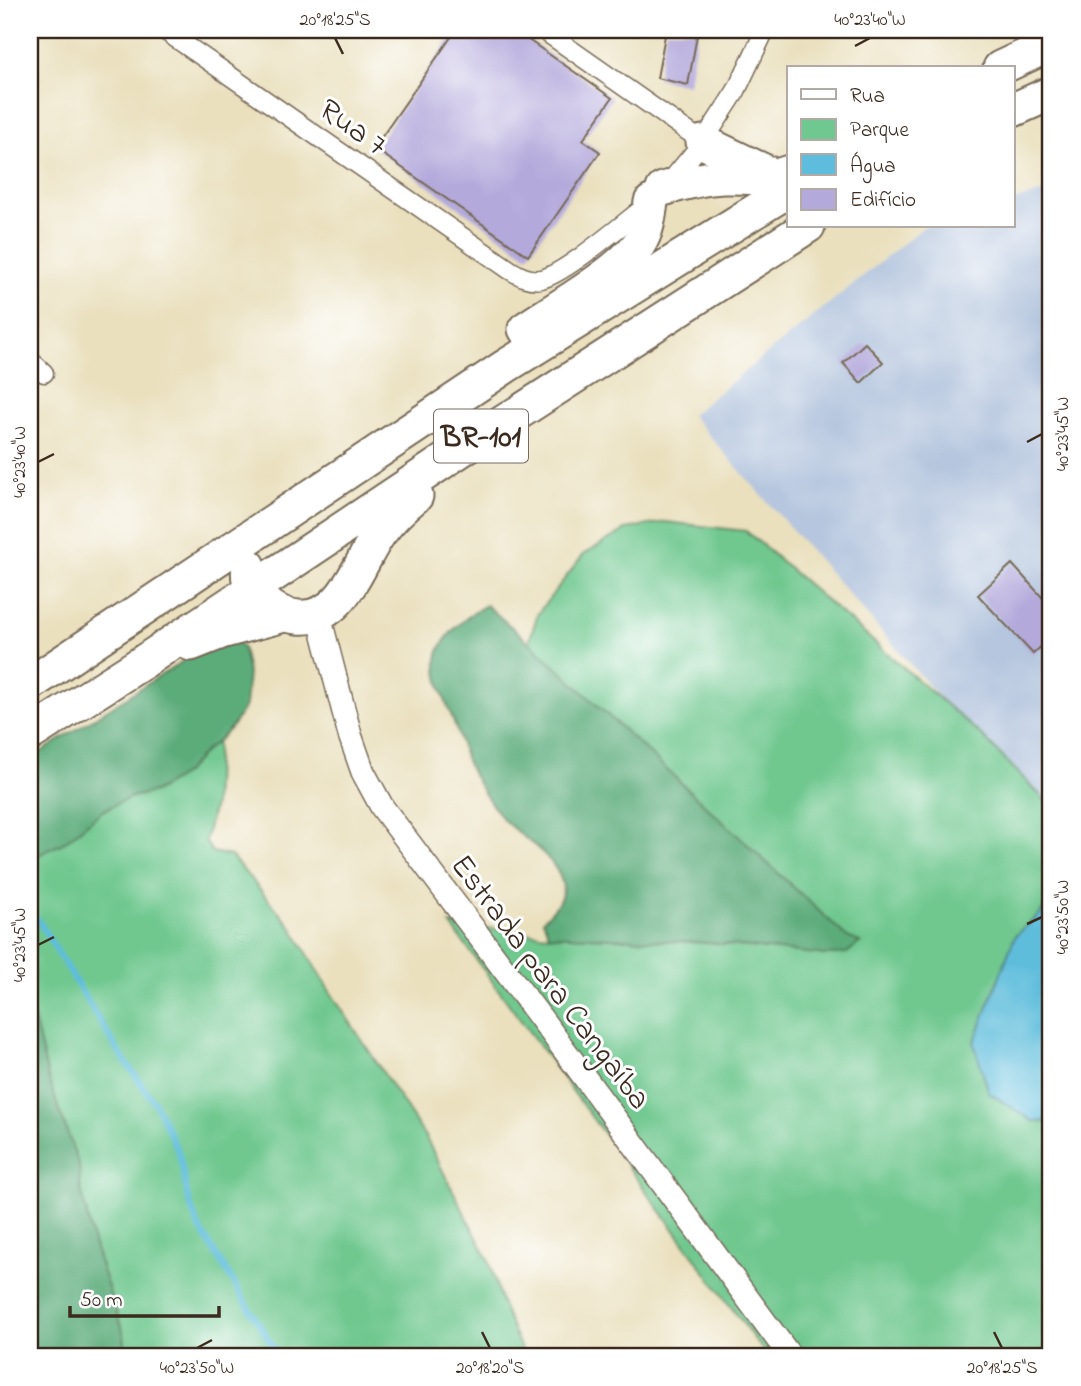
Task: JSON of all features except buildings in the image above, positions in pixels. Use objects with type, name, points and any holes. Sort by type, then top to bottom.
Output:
[{"type":"highway","points":[[1004,66],[1051,44]]},
{"type":"highway","points":[[1014,110],[1051,93]]},
{"type":"highway","points":[[703,142],[785,180]]},
{"type":"highway","points":[[313,495],[338,458],[621,263],[640,243],[657,196],[709,178],[785,180]]},
{"type":"highway","name":"BR-101","points":[[30,684],[785,180]]},
{"type":"highway","name":"BR-101","points":[[251,588],[805,228]]},
{"type":"highway","points":[[143,662],[224,631],[284,615],[309,618],[319,616],[341,598],[379,534],[399,509],[426,489],[686,326],[713,287]]},
{"type":"highway","points":[[284,615],[269,606],[251,588],[248,577],[252,557],[264,546],[408,450],[424,422]]},
{"type":"highway","points":[[30,734],[143,662],[251,588]]},
{"type":"street","name":"Rua 7","points":[[164,30],[525,279],[540,279],[559,271],[657,196]]},
{"type":"street","points":[[543,30],[703,142]]},
{"type":"street","points":[[657,196],[703,142],[736,91],[765,30]]},
{"type":"street","points":[[30,360],[44,373]]},
{"type":"street","name":"Estrada para Cangaíba","points":[[319,616],[350,735],[363,772],[382,807],[790,1356]]},
{"type":"shaded area","points":[[1051,190],[1051,824],[691,415],[923,228],[1014,228],[1014,201]]},
{"type":"green space","points":[[666,522],[746,531],[979,733],[1051,806],[1051,897],[1040,914],[1015,936],[1033,1121],[1051,1122],[1051,1356],[767,1356],[450,924],[549,935],[710,943],[827,955],[860,943],[847,937],[529,642],[538,613],[584,554],[627,529]]},
{"type":"green space","points":[[486,605],[847,937],[860,942],[847,953],[827,955],[710,943],[549,935],[543,920],[561,896],[561,879],[543,853],[503,819],[470,770],[438,676],[437,659],[443,643],[463,621]]},
{"type":"green space","points":[[216,640],[237,641],[243,648],[248,673],[245,706],[234,724],[184,774],[154,792],[131,797],[102,811],[65,842],[30,859],[30,759]]},
{"type":"green space","points":[[217,742],[214,805],[205,841],[212,852],[231,856],[291,926],[329,990],[426,1138],[489,1261],[503,1307],[524,1356],[126,1356],[124,1335],[93,1243],[80,1185],[79,1166],[49,1081],[30,1003],[30,859],[65,842],[102,811],[131,797],[154,792],[184,774]]},
{"type":"green space","points":[[30,1003],[49,1081],[79,1166],[80,1185],[93,1243],[124,1335],[126,1356],[30,1356]]},
{"type":"water","points":[[1051,897],[1051,1122],[1033,1121],[989,1093],[974,1043],[1015,936],[1040,914]]},
{"type":"waterway","points":[[30,907],[118,1051],[156,1105],[179,1153],[188,1198],[197,1224],[279,1356]]}]
